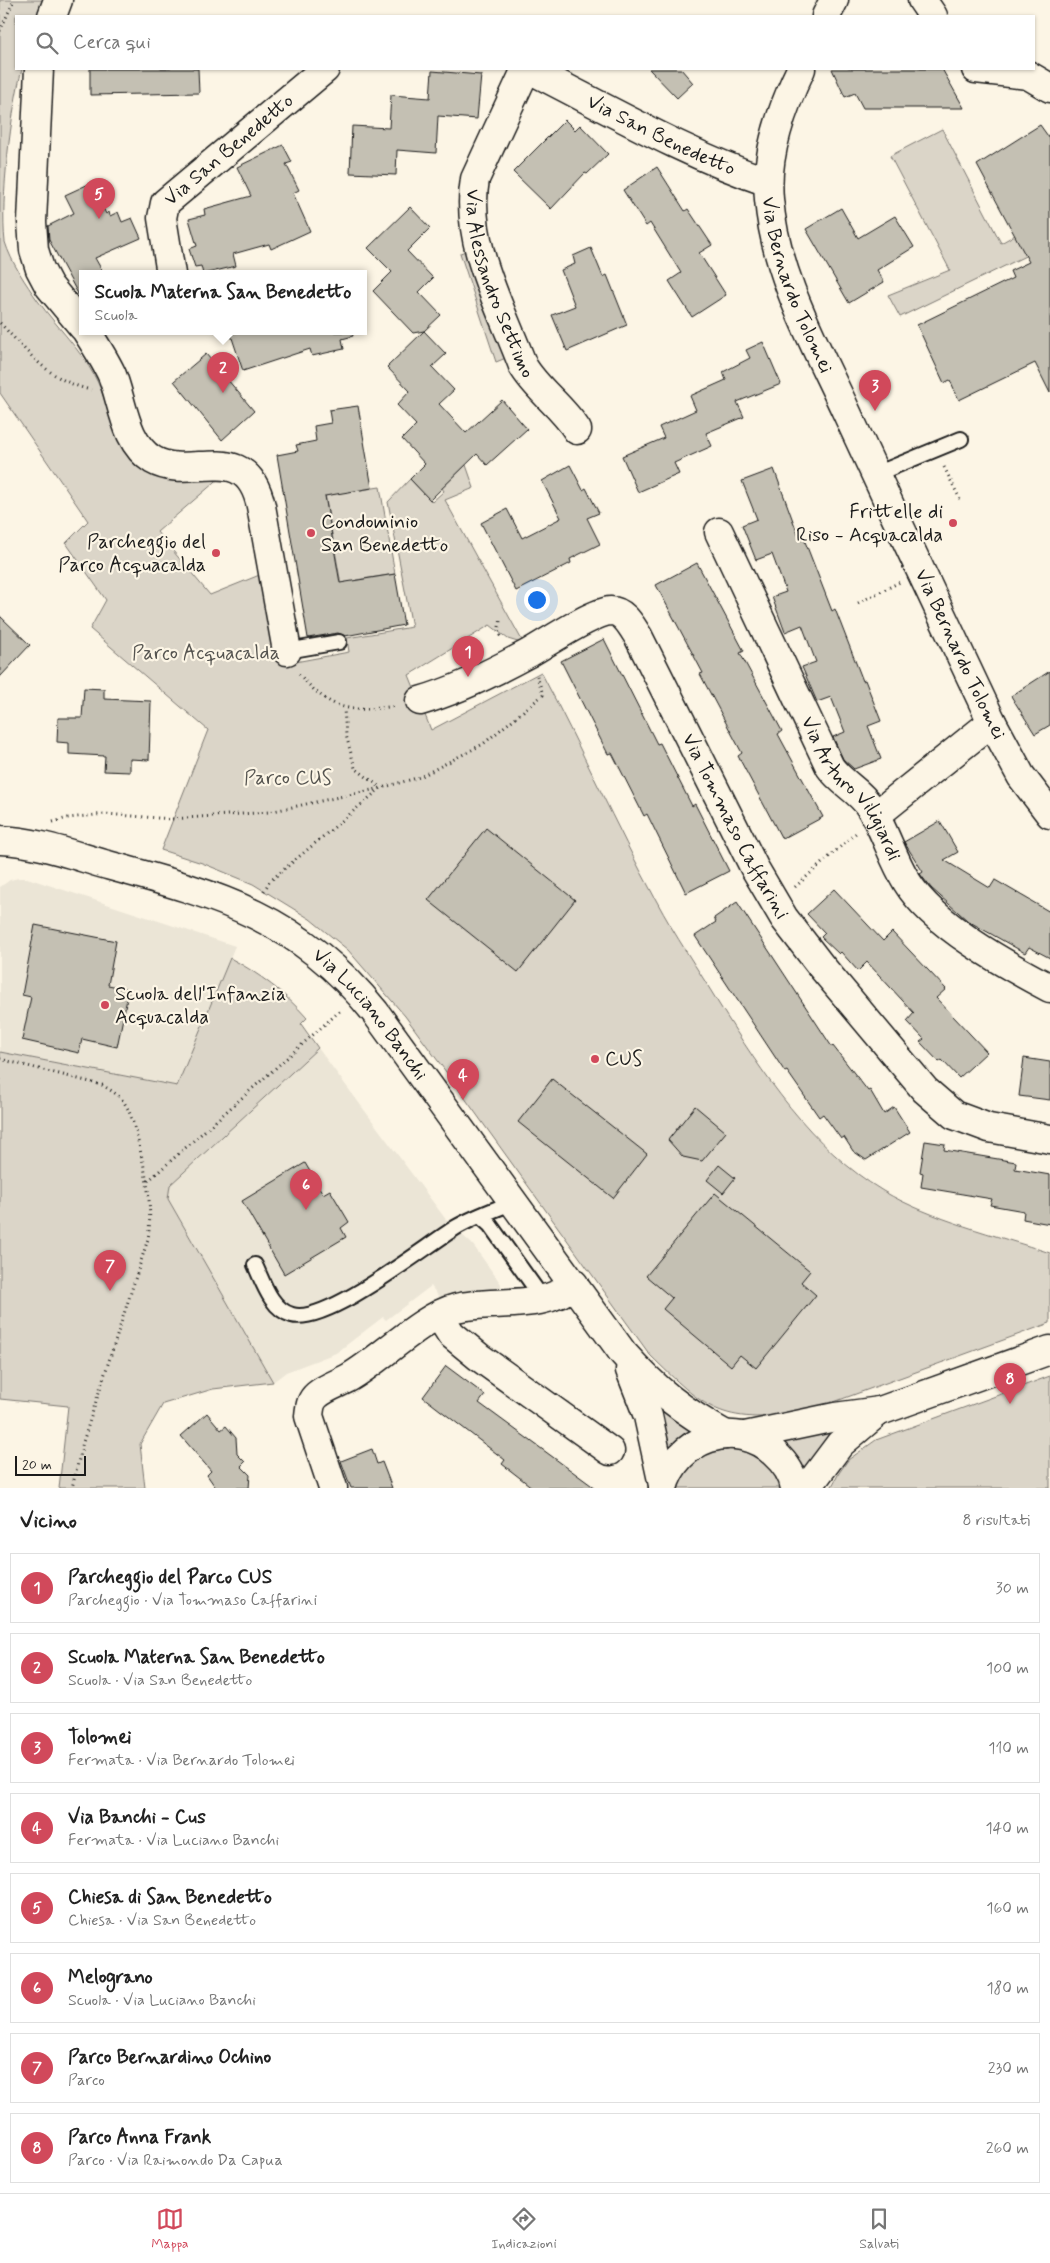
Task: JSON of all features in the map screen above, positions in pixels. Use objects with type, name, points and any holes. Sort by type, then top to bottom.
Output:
[{"type":"street","points":[[52,15],[58,0]]},
{"type":"street","points":[[826,15],[834,0]]},
{"type":"street","points":[[922,0],[932,15]]},
{"type":"street","points":[[39,70],[32,222],[34,250],[40,269],[49,286],[79,322]]},
{"type":"street","name":"Via San Benedetto","points":[[170,270],[162,218],[165,203],[324,70]]},
{"type":"street","name":"Via Alessandro Settimo","points":[[528,70],[475,179],[472,194],[473,224],[481,257],[523,366],[528,374],[565,413],[577,430]]},
{"type":"street","name":"Via San Benedetto","points":[[530,70],[690,151],[732,170],[768,182]]},
{"type":"street","name":"Via Bernardo Tolomei","points":[[801,70],[778,129],[768,182],[775,238],[787,277],[813,339],[992,722],[1021,776],[1050,814]]},
{"type":"street","points":[[986,70],[1024,74],[1045,84]]},
{"type":"street","points":[[90,335],[103,358],[135,441],[140,449],[154,460],[169,465],[233,467],[247,476],[258,493],[287,651]]},
{"type":"street","name":"Via Arturo Viligiardi","points":[[719,532],[830,767],[841,780],[860,795],[875,816],[900,871],[925,907],[969,940],[1050,988]]},
{"type":"street","name":"Via Tommaso Caffarini","points":[[420,700],[464,685],[527,654],[597,615],[610,612],[619,614],[628,621],[638,636],[737,833],[780,900],[802,942],[857,1010],[925,1090],[944,1107],[964,1120],[982,1126],[1050,1139]]},
{"type":"street","points":[[875,816],[992,722]]},
{"type":"street","name":"Via Luciano Banchi","points":[[0,840],[50,849],[215,897],[248,910],[297,937],[327,960],[360,993],[623,1353],[662,1394],[693,1417],[735,1435],[766,1445],[783,1460],[794,1480],[795,1488]]},
{"type":"street","points":[[333,1488],[311,1427],[310,1405],[314,1397],[355,1374],[439,1315],[465,1306],[543,1299],[558,1294],[574,1284]]},
{"type":"street","points":[[439,1315],[451,1334],[479,1358],[610,1451]]},
{"type":"street","points":[[735,1435],[880,1411],[1050,1350]]},
{"type":"street","name":"Via Luciano Banchi","points":[[623,1353],[648,1416],[663,1487]]},
{"type":"street","points":[[807,1488],[840,1444],[880,1411]]},
{"type":"street","name":"Via Luciano Banchi","points":[[663,1487],[667,1474],[677,1459],[691,1446],[707,1438],[735,1435]]},
{"type":"lane","points":[[876,474],[961,439]]},
{"type":"lane","points":[[287,651],[339,642]]},
{"type":"lane","points":[[254,1265],[277,1306],[294,1316],[309,1316],[366,1288],[455,1228],[514,1202]]},
{"type":"lane","points":[[480,1216],[490,1225],[543,1299]]},
{"type":"path","points":[[0,31],[14,0]]},
{"type":"path","points":[[0,323],[46,371],[76,387],[99,392],[118,393]]},
{"type":"path","points":[[935,450],[960,500]]},
{"type":"path","points":[[858,603],[921,572]]},
{"type":"path","points":[[498,633],[500,621]]},
{"type":"path","points":[[287,651],[291,662],[303,679],[329,701],[344,709],[365,710],[420,700]]},
{"type":"path","points":[[49,823],[68,818],[105,814],[172,819],[269,812],[381,788],[420,777],[483,744],[543,695],[535,673]]},
{"type":"path","points":[[344,709],[346,735],[355,768],[381,788]]},
{"type":"path","points":[[261,895],[270,881],[381,788]]},
{"type":"path","points":[[780,900],[875,816]]},
{"type":"path","points":[[148,1180],[318,1032]]},
{"type":"path","points":[[0,1059],[102,1085],[114,1092],[123,1100],[133,1121],[148,1180],[151,1221],[148,1239],[83,1442],[72,1488]]},
{"type":"shaded area","name":"Scuola dell'Infanzia Acquacalda","points":[[27,878],[235,946],[177,1086],[0,1052],[0,887],[10,880]]},
{"type":"shaded area","points":[[318,1048],[447,1221],[473,1245],[501,1284],[501,1290],[498,1292],[439,1297],[431,1286],[386,1320],[383,1317],[336,1353],[286,1372],[273,1382],[168,1199],[169,1185]]},
{"type":"green space","name":"CUS","points":[[0,0],[46,0],[39,15],[15,15],[15,70],[22,70],[10,131],[5,180],[5,242],[11,257],[38,301],[95,377],[120,442],[126,453],[135,463],[147,471],[222,476],[157,532],[210,595],[262,574],[279,665],[349,652],[347,638],[412,627],[388,502],[410,479],[432,502],[444,491],[442,488],[466,465],[474,488],[445,500],[524,644],[508,639],[490,625],[409,675],[431,730],[541,672],[663,913],[735,1030],[790,1107],[833,1153],[883,1191],[943,1219],[1050,1253],[1050,1323],[801,1414],[751,1417],[732,1414],[716,1409],[701,1400],[669,1374],[650,1355],[405,1016],[348,950],[310,919],[253,884],[202,863],[161,850],[208,730],[90,629],[106,600],[66,543],[88,521],[0,393]]},
{"type":"green space","points":[[942,129],[1001,243],[1015,235],[1050,244],[900,317],[888,295],[950,270],[890,156]]},
{"type":"green space","points":[[469,250],[506,358],[496,362],[460,253]]},
{"type":"green space","points":[[320,466],[347,492],[380,487],[395,574],[356,580],[359,600],[339,603],[340,579]]},
{"type":"green space","points":[[230,958],[272,985],[299,1009],[307,1018],[301,1024],[318,1048],[170,1185],[168,1199],[273,1382],[213,1389],[163,1404],[140,1444],[145,1488],[59,1488],[68,1406],[0,1399],[0,1052],[177,1086]]},
{"type":"green space","points":[[1050,1376],[1050,1488],[831,1488],[848,1460],[876,1440]]},
{"type":"green space","points":[[661,1406],[701,1432],[668,1455],[658,1409]]},
{"type":"green space","points":[[837,1430],[805,1483],[778,1442]]},
{"type":"green space","points":[[734,1449],[749,1454],[763,1462],[774,1473],[781,1488],[676,1488],[686,1471],[699,1459],[714,1452]]},
{"type":"building","points":[[90,70],[198,70],[199,93],[90,95]]},
{"type":"building","points":[[650,70],[682,70],[693,83],[677,98]]},
{"type":"building","points":[[832,70],[943,70],[964,108],[863,108],[855,93],[845,97]]},
{"type":"building","points":[[432,71],[481,75],[477,119],[438,116],[436,153],[397,150],[396,175],[350,173],[352,126],[389,128],[391,95],[430,98]]},
{"type":"building","points":[[565,120],[575,130],[580,125],[608,154],[587,174],[585,173],[551,209],[513,172]]},
{"type":"building","points":[[1040,125],[1050,139],[1050,393],[1035,363],[959,400],[950,380],[944,383],[917,325],[1013,278],[1010,271],[1029,262],[977,165]]},
{"type":"building","points":[[283,145],[292,162],[286,164],[299,190],[293,193],[310,231],[271,249],[269,244],[233,254],[236,266],[220,270],[202,270],[201,266],[195,267],[189,249],[197,246],[189,219],[205,215],[204,209],[251,196],[237,167]]},
{"type":"building","points":[[657,167],[685,211],[688,209],[712,245],[699,253],[726,295],[692,317],[669,281],[681,273],[650,223],[646,226],[623,190]]},
{"type":"building","points":[[91,183],[106,214],[109,212],[110,216],[118,212],[122,222],[132,218],[141,238],[95,258],[102,270],[79,270],[79,296],[49,240],[48,226],[74,213],[65,195]]},
{"type":"building","points":[[410,207],[430,228],[407,251],[433,278],[419,292],[441,315],[424,331],[413,333],[373,291],[392,272],[368,248]]},
{"type":"building","points":[[841,208],[858,238],[895,216],[914,247],[877,270],[884,282],[849,303],[806,229]]},
{"type":"building","points":[[591,248],[603,277],[607,275],[627,325],[567,351],[552,315],[575,306],[561,270],[575,264],[573,256]]},
{"type":"building","points":[[424,331],[446,354],[432,367],[454,390],[439,404],[466,433],[502,400],[527,429],[487,465],[477,454],[430,500],[410,479],[425,464],[402,439],[416,425],[397,405],[410,391],[387,367]]},
{"type":"building","points":[[231,335],[353,335],[342,339],[344,349],[312,356],[310,349],[243,371]]},
{"type":"building","points":[[763,342],[781,384],[737,402],[744,417],[706,433],[712,446],[674,463],[679,474],[638,492],[622,456],[664,438],[659,427],[696,410],[690,396],[726,380],[723,372],[750,358],[746,350]]},
{"type":"building","points":[[206,354],[254,411],[222,440],[174,381]]},
{"type":"building","name":"Condominio San Benedetto","points":[[358,406],[372,488],[325,496],[340,583],[395,574],[404,625],[345,636],[338,633],[308,638],[277,455],[298,451],[296,445],[316,441],[314,426],[331,423],[329,410]]},
{"type":"building","points":[[570,465],[583,490],[586,488],[599,513],[587,518],[600,544],[570,559],[571,563],[516,591],[481,523],[507,509],[522,538],[561,518],[542,481]]},
{"type":"building","points":[[774,469],[800,540],[804,539],[832,611],[835,609],[881,721],[868,726],[881,759],[854,769],[843,759],[833,737],[845,732],[831,697],[817,702],[802,667],[816,662],[802,625],[785,632],[772,597],[786,592],[772,554],[756,560],[742,525],[757,519],[742,481]]},
{"type":"building","points":[[697,563],[744,651],[740,653],[782,731],[778,734],[823,817],[782,839],[738,756],[742,753],[700,674],[703,673],[656,585]]},
{"type":"building","points":[[0,616],[30,645],[0,677]]},
{"type":"building","points":[[604,639],[657,744],[660,743],[692,806],[695,804],[729,871],[686,893],[647,814],[644,816],[612,753],[608,754],[561,661]]},
{"type":"building","points":[[1050,671],[1050,725],[1035,734],[1011,696]]},
{"type":"building","points":[[84,688],[104,689],[104,699],[151,701],[149,760],[130,759],[130,772],[104,771],[105,756],[69,754],[69,743],[57,742],[58,718],[82,718]]},
{"type":"building","points":[[940,821],[958,852],[944,860],[990,888],[995,880],[1050,912],[1050,958],[1029,947],[1025,953],[968,921],[931,888],[920,874],[923,872],[904,842]]},
{"type":"building","points":[[486,828],[575,900],[518,972],[428,900]]},
{"type":"building","points":[[834,889],[883,941],[892,932],[946,989],[936,998],[987,1052],[959,1078],[942,1060],[939,1062],[920,1042],[924,1039],[907,1021],[914,1013],[867,962],[858,971],[841,952],[839,954],[821,937],[825,933],[807,914]]},
{"type":"building","points":[[737,902],[832,1047],[868,1091],[870,1090],[884,1114],[894,1107],[910,1132],[866,1160],[853,1151],[844,1137],[841,1139],[823,1114],[819,1117],[787,1071],[785,1072],[695,936],[716,922],[714,918]]},
{"type":"building","points":[[35,925],[116,941],[108,985],[129,989],[117,1047],[82,1039],[79,1053],[22,1040],[31,997],[22,995]]},
{"type":"building","points":[[1024,1058],[1050,1062],[1050,1100],[1019,1096]]},
{"type":"building","points":[[552,1079],[647,1154],[613,1198],[518,1122]]},
{"type":"building","points":[[695,1106],[726,1132],[702,1161],[683,1157],[668,1140]]},
{"type":"building","points":[[925,1141],[945,1144],[944,1150],[1016,1162],[1015,1169],[1050,1175],[1050,1224],[1023,1219],[1024,1211],[990,1205],[992,1199],[921,1187],[923,1173],[920,1172]]},
{"type":"building","points":[[305,1163],[323,1194],[330,1190],[349,1222],[341,1228],[346,1237],[284,1274],[242,1201]]},
{"type":"building","points":[[719,1165],[735,1178],[723,1193],[707,1180]]},
{"type":"building","points":[[715,1193],[810,1271],[801,1282],[816,1295],[756,1368],[740,1355],[731,1366],[663,1309],[672,1298],[646,1276]]},
{"type":"building","points":[[446,1366],[485,1395],[479,1403],[595,1488],[533,1488],[502,1464],[505,1460],[423,1397]]},
{"type":"building","points":[[207,1413],[221,1430],[226,1426],[236,1438],[237,1454],[245,1462],[241,1466],[250,1475],[249,1488],[216,1488],[207,1475],[211,1471],[181,1436]]},
{"type":"building","points":[[372,1449],[377,1464],[382,1462],[392,1488],[351,1488],[341,1461]]},
{"type":"place","name":"Chiesa di San Benedetto","points":[[99,219]]},
{"type":"place","name":"Scuola Materna San Benedetto","points":[[223,393]]},
{"type":"place","name":"Tolomei","points":[[875,411]]},
{"type":"place","name":"Frittelle di Riso - Acquacalda","points":[[953,523]]},
{"type":"place","name":"Condominio San Benedetto","points":[[311,533]]},
{"type":"place","name":"Parcheggio del Parco Acquacalda","points":[[216,553]]},
{"type":"place","name":"Parcheggio del Parco CUS","points":[[468,677]]},
{"type":"place","name":"Scuola dell'Infanzia Acquacalda","points":[[105,1005]]},
{"type":"place","name":"CUS","points":[[595,1059]]},
{"type":"place","name":"Via Banchi - Cus","points":[[463,1100]]},
{"type":"place","name":"Melograno","points":[[306,1210]]},
{"type":"place","name":"Parco Bernardino Ochino","points":[[110,1291]]},
{"type":"place","name":"Parco Anna Frank","points":[[1010,1404]]},
{"type":"park label","name":"Parco Acquacalda","points":[[206,653]]},
{"type":"park label","name":"Parco CUS","points":[[288,778]]}]
